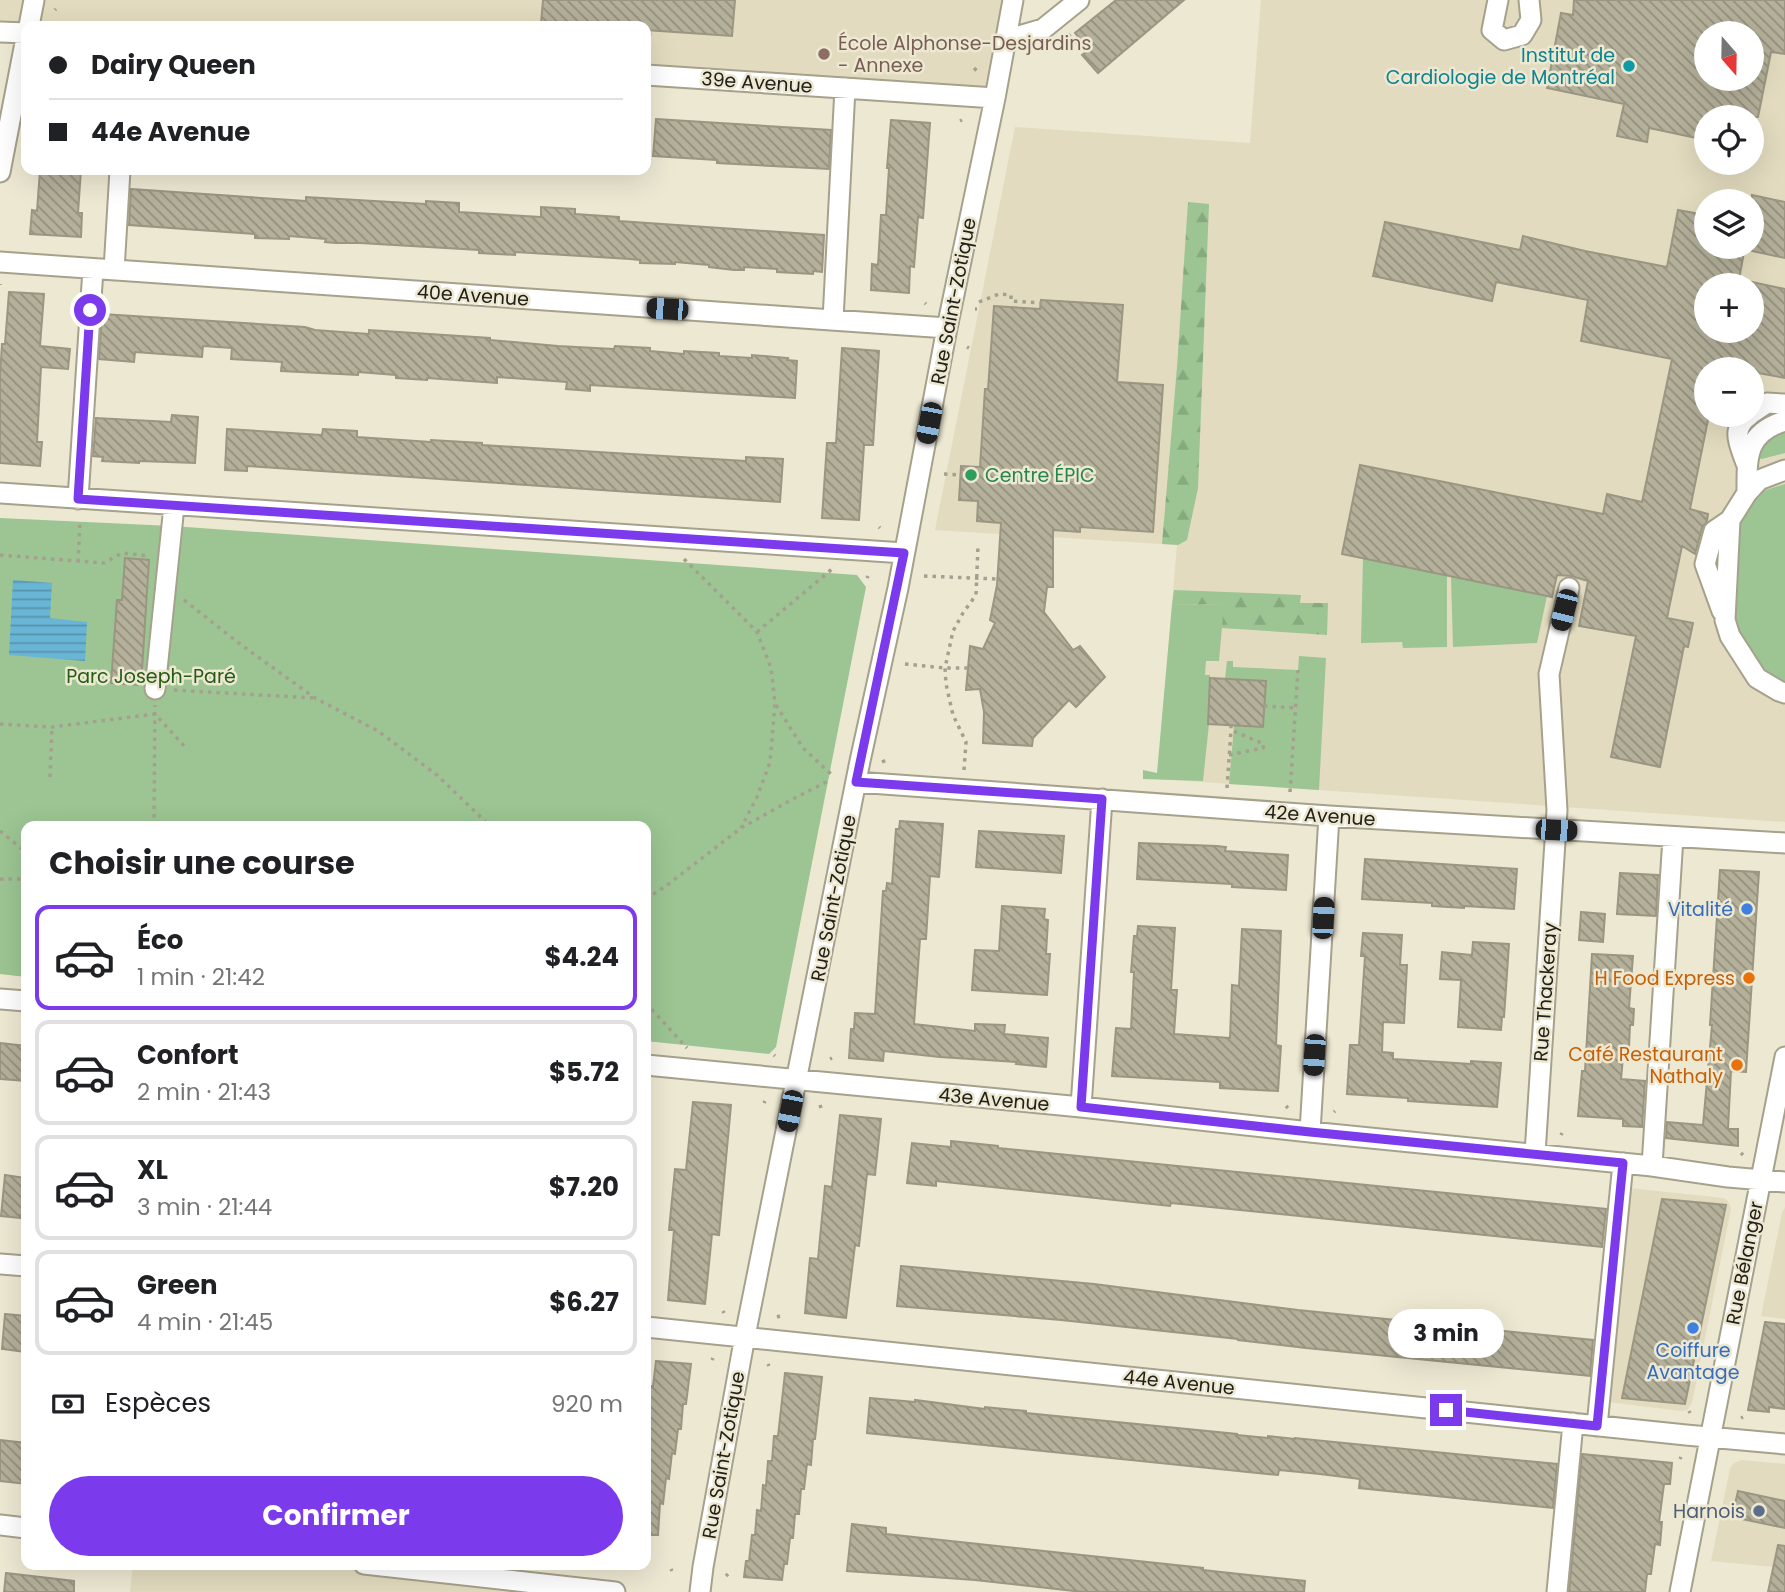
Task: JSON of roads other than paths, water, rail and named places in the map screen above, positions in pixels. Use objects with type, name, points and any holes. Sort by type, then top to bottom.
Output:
[{"type":"street","points":[[30,21],[34,0]]},
{"type":"street","name":"Rue Saint-Zotique","points":[[700,1592],[745,1336],[1013,0]]},
{"type":"street","points":[[1006,40],[1043,29],[1079,0]]},
{"type":"street","points":[[1498,0],[1492,30],[1504,40],[1522,35],[1531,20],[1529,0]]},
{"type":"street","points":[[0,32],[21,35]]},
{"type":"street","points":[[0,172],[21,62]]},
{"type":"street","name":"39e Avenue","points":[[651,75],[995,98]]},
{"type":"street","points":[[832,320],[845,88]]},
{"type":"street","points":[[114,270],[120,175]]},
{"type":"street","name":"40e Avenue","points":[[0,262],[947,328]]},
{"type":"street","points":[[78,499],[93,269]]},
{"type":"street","points":[[1764,405],[1785,405]]},
{"type":"street","points":[[1747,494],[1747,467],[1751,446],[1764,430],[1785,421]]},
{"type":"street","points":[[1739,427],[1737,432],[1747,467]]},
{"type":"street","points":[[1785,470],[1759,480],[1730,520],[1725,620],[1730,636],[1757,678],[1785,692]]},
{"type":"street","points":[[0,493],[904,553]]},
{"type":"street","points":[[155,689],[174,506]]},
{"type":"street","name":"Rue Thackeray","points":[[1535,1154],[1558,810],[1549,674],[1569,588]]},
{"type":"street","name":"42e Avenue","points":[[856,782],[1329,816],[1785,843]]},
{"type":"street","points":[[1081,1107],[1102,799]]},
{"type":"street","points":[[1310,1132],[1329,816]]},
{"type":"street","points":[[1651,1166],[1673,837]]},
{"type":"street","points":[[0,999],[21,1001]]},
{"type":"street","name":"Rue Bélanger","points":[[1680,1592],[1785,1057]]},
{"type":"street","name":"43e Avenue","points":[[651,1066],[1081,1107],[1785,1182]]},
{"type":"street","points":[[1597,1426],[1623,1163]]},
{"type":"street","points":[[0,1264],[21,1266]]},
{"type":"street","name":"44e Avenue","points":[[651,1327],[1785,1444]]},
{"type":"street","points":[[1557,1592],[1573,1423]]},
{"type":"street","points":[[0,1525],[21,1527]]},
{"type":"street","points":[[418,1570],[615,1592]]},
{"type":"water","points":[[13,580],[52,583],[50,618],[87,622],[85,661],[9,655]]},
{"type":"place","name":"École Alphonse-Desjardins - Annexe","points":[[824,54]]},
{"type":"place","name":"Institut de Cardiologie de Montréal","points":[[1629,66]]},
{"type":"place","name":"Centre ÉPIC","points":[[971,475]]},
{"type":"place","name":"Vitalité","points":[[1747,909]]},
{"type":"place","name":"H Food Express","points":[[1749,978]]},
{"type":"place","name":"Café Restaurant Nathaly","points":[[1737,1065]]},
{"type":"place","name":"Coiffure Avantage","points":[[1693,1328]]},
{"type":"place","name":"Harnois","points":[[1759,1511]]},
{"type":"park label","name":"Parc Joseph-Paré","points":[[151,676]]}]
